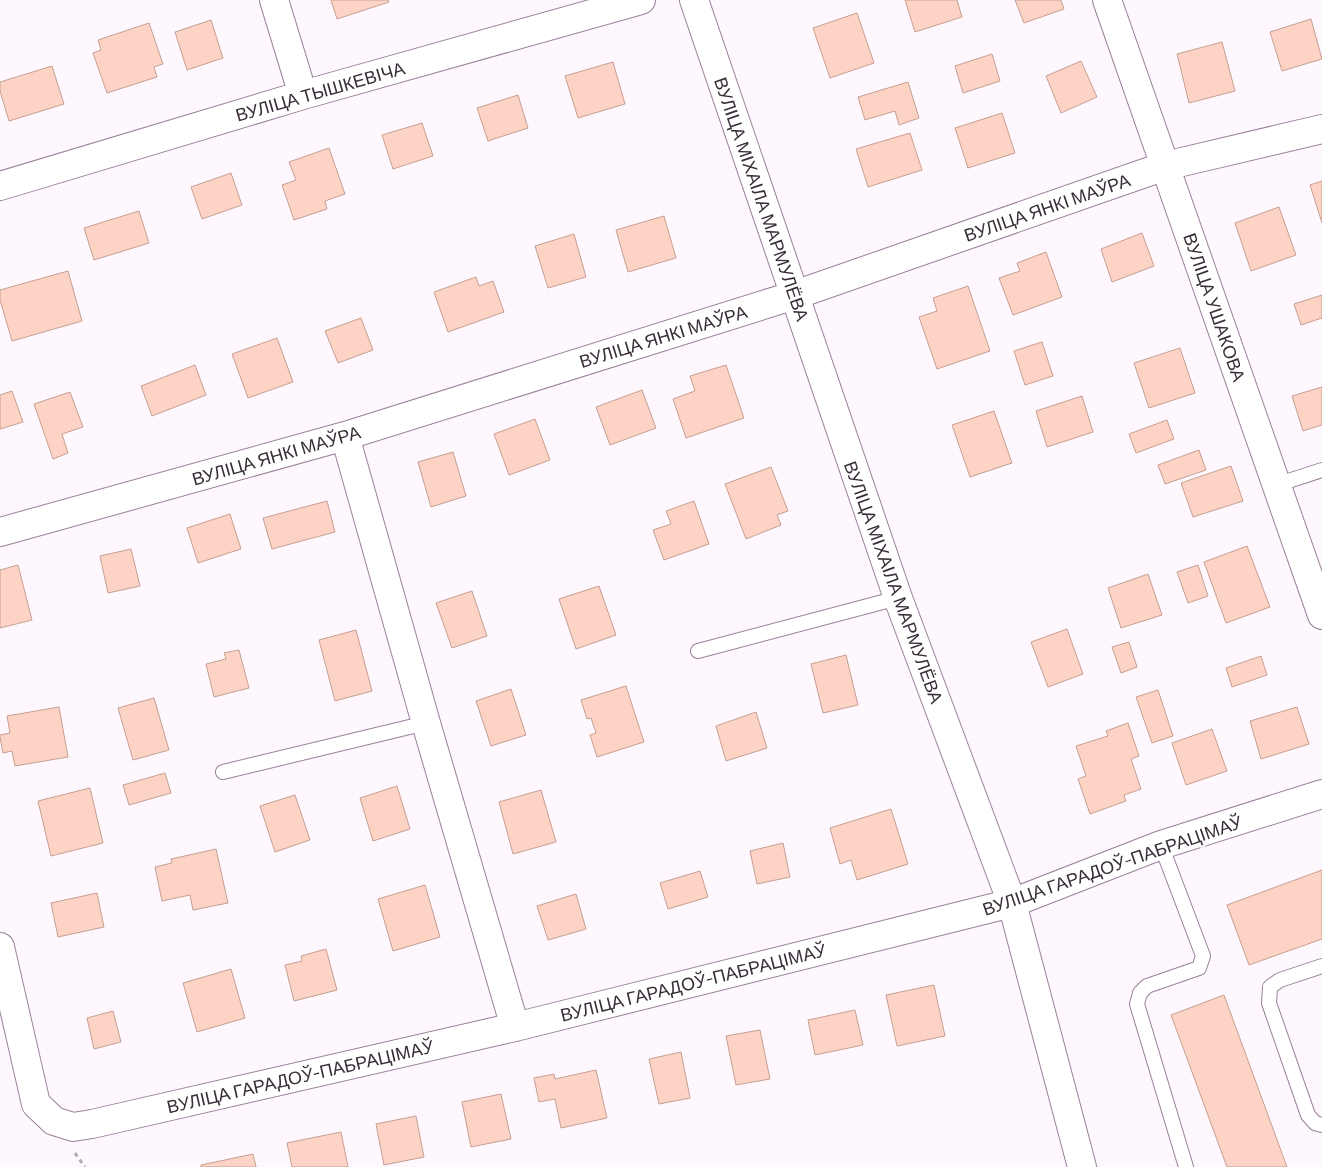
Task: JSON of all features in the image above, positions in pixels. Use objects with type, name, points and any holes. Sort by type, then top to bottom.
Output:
[{"type":"street","points":[[274,0],[303,95]]},
{"type":"street","name":"ВУЛІЦА ТЫШКЕВІЧА","points":[[0,186],[303,95],[641,0]]},
{"type":"street","name":"ВУЛІЦА МІХАІЛА МАРМУЛЁВА","points":[[694,0],[898,598],[1012,903],[1082,1167]]},
{"type":"street","name":"ВУЛІЦА УШАКОВА","points":[[1107,0],[1322,615]]},
{"type":"street","name":"ВУЛІЦА ЯНКІ МАЎРА","points":[[0,532],[345,436],[795,295],[1165,166],[1322,129]]},
{"type":"street","points":[[345,436],[515,1027]]},
{"type":"street","name":"ВУЛІЦА ГАРАДОЎ-ПАБРАЦІМАЎ","points":[[0,947],[36,1104],[54,1121],[72,1127],[515,1027],[1012,903],[1161,845],[1322,794]]},
{"type":"lane","points":[[1276,485],[1322,470]]},
{"type":"lane","points":[[698,651],[898,598]]},
{"type":"lane","points":[[223,772],[426,723]]},
{"type":"lane","points":[[1161,845],[1203,956],[1199,968],[1147,986],[1140,993],[1137,1004],[1186,1167]]},
{"type":"lane","points":[[1322,966],[1280,980],[1270,987],[1269,1003],[1308,1115],[1315,1123],[1322,1125]]},
{"type":"building","points":[[331,0],[388,0],[389,2],[337,19]]},
{"type":"building","points":[[905,0],[957,0],[962,17],[915,32]]},
{"type":"building","points":[[1015,0],[1061,0],[1064,9],[1024,23]]},
{"type":"building","points":[[857,13],[874,63],[830,78],[813,28]]},
{"type":"building","points":[[1311,19],[1322,59],[1282,71],[1270,32]]},
{"type":"building","points":[[211,20],[223,58],[187,70],[175,32]]},
{"type":"building","points":[[149,23],[163,64],[154,67],[157,77],[107,93],[93,53],[101,50],[98,40]]},
{"type":"building","points":[[1222,42],[1235,91],[1189,103],[1177,54]]},
{"type":"building","points":[[992,54],[1000,81],[963,93],[955,66]]},
{"type":"building","points":[[1081,61],[1097,97],[1061,113],[1046,76]]},
{"type":"building","points":[[613,62],[625,104],[578,118],[565,76]]},
{"type":"building","points":[[52,66],[64,104],[9,121],[0,91],[0,82]]},
{"type":"building","points":[[908,82],[919,118],[899,125],[895,111],[865,120],[858,97]]},
{"type":"building","points":[[518,95],[528,128],[488,141],[477,108]]},
{"type":"building","points":[[1002,113],[1015,153],[968,168],[955,128]]},
{"type":"building","points":[[422,123],[433,156],[393,169],[382,135]]},
{"type":"building","points":[[910,133],[922,170],[868,187],[856,149]]},
{"type":"building","points":[[329,148],[345,194],[325,201],[327,209],[294,220],[282,185],[296,180],[289,162]]},
{"type":"building","points":[[231,173],[242,205],[202,219],[191,187]]},
{"type":"building","points":[[1322,181],[1322,223],[1310,185]]},
{"type":"building","points":[[1279,207],[1296,255],[1251,271],[1235,223]]},
{"type":"building","points":[[139,211],[149,243],[94,260],[84,228]]},
{"type":"building","points":[[664,216],[676,258],[628,272],[616,230]]},
{"type":"building","points":[[1142,233],[1154,266],[1112,282],[1101,249]]},
{"type":"building","points":[[574,234],[586,277],[548,288],[535,246]]},
{"type":"building","points":[[1046,252],[1062,297],[1013,315],[999,278],[1020,271],[1017,263]]},
{"type":"building","points":[[68,271],[82,321],[12,341],[0,300],[0,290]]},
{"type":"building","points":[[476,277],[479,286],[493,281],[504,312],[448,332],[434,292]]},
{"type":"building","points":[[968,286],[990,351],[937,369],[919,317],[937,311],[933,298]]},
{"type":"building","points":[[1322,295],[1322,318],[1301,325],[1294,304]]},
{"type":"building","points":[[361,318],[373,350],[338,363],[325,331]]},
{"type":"building","points":[[277,338],[293,382],[248,398],[232,354]]},
{"type":"building","points":[[1042,342],[1053,376],[1025,385],[1014,351]]},
{"type":"building","points":[[1180,348],[1195,393],[1149,408],[1134,363]]},
{"type":"building","points":[[195,365],[206,395],[152,416],[141,386]]},
{"type":"building","points":[[726,365],[744,418],[686,438],[673,399],[695,391],[690,376]]},
{"type":"building","points":[[1322,387],[1322,425],[1303,431],[1292,396]]},
{"type":"building","points":[[642,390],[656,428],[610,445],[596,407]]},
{"type":"building","points":[[12,391],[23,422],[0,429],[0,395]]},
{"type":"building","points":[[70,392],[83,427],[62,434],[68,453],[53,459],[34,404]]},
{"type":"building","points":[[1082,396],[1093,432],[1047,447],[1036,411]]},
{"type":"building","points":[[994,411],[1012,463],[970,477],[952,425]]},
{"type":"building","points":[[535,419],[550,460],[509,475],[494,434]]},
{"type":"building","points":[[1167,420],[1174,439],[1136,453],[1129,434]]},
{"type":"building","points":[[1199,450],[1206,470],[1165,484],[1158,465]]},
{"type":"building","points":[[453,452],[466,496],[431,507],[418,462]]},
{"type":"building","points":[[1231,466],[1243,501],[1193,517],[1181,483]]},
{"type":"building","points":[[771,467],[788,511],[777,515],[781,525],[746,539],[725,484]]},
{"type":"building","points":[[327,501],[335,532],[272,549],[263,518]]},
{"type":"building","points":[[694,501],[709,544],[664,560],[653,530],[671,524],[666,511]]},
{"type":"building","points":[[230,514],[241,549],[198,563],[187,528]]},
{"type":"building","points":[[1247,546],[1270,607],[1226,623],[1204,562]]},
{"type":"building","points":[[131,549],[140,586],[108,593],[100,556]]},
{"type":"building","points":[[18,565],[32,620],[0,628],[0,570]]},
{"type":"building","points":[[1198,565],[1208,596],[1188,603],[1177,572]]},
{"type":"building","points":[[1148,574],[1162,615],[1121,628],[1108,588]]},
{"type":"building","points":[[599,586],[616,635],[576,649],[559,599]]},
{"type":"building","points":[[472,591],[487,636],[452,648],[436,603]]},
{"type":"building","points":[[1067,629],[1083,674],[1048,687],[1031,642]]},
{"type":"building","points":[[356,630],[372,691],[335,701],[319,640]]},
{"type":"building","points":[[1129,642],[1137,667],[1121,673],[1112,647]]},
{"type":"building","points":[[239,650],[249,688],[214,697],[206,664],[226,659],[224,653]]},
{"type":"building","points":[[846,655],[858,705],[823,713],[811,664]]},
{"type":"building","points":[[1261,656],[1267,675],[1232,687],[1226,668]]},
{"type":"building","points":[[626,686],[644,742],[597,757],[590,735],[596,733],[591,718],[587,719],[581,700]]},
{"type":"building","points":[[511,689],[526,735],[491,746],[476,701]]},
{"type":"building","points":[[1158,690],[1173,736],[1152,743],[1136,697]]},
{"type":"building","points":[[154,698],[169,750],[133,760],[118,708]]},
{"type":"building","points":[[59,707],[68,757],[15,766],[12,751],[3,753],[0,737],[0,735],[10,733],[7,716]]},
{"type":"building","points":[[1297,707],[1309,744],[1261,759],[1250,721]]},
{"type":"building","points":[[756,712],[767,748],[726,761],[716,726]]},
{"type":"building","points":[[1128,723],[1139,756],[1131,759],[1141,789],[1124,795],[1126,801],[1090,814],[1078,779],[1086,776],[1076,746],[1108,736],[1106,731]]},
{"type":"building","points":[[1212,729],[1227,771],[1186,785],[1172,743]]},
{"type":"building","points":[[165,773],[171,793],[129,805],[123,785]]},
{"type":"building","points":[[397,786],[410,829],[373,841],[360,798]]},
{"type":"building","points":[[90,788],[103,843],[51,856],[38,801]]},
{"type":"building","points":[[541,790],[556,842],[513,854],[499,802]]},
{"type":"building","points":[[295,795],[310,840],[275,852],[260,806]]},
{"type":"building","points":[[891,809],[908,864],[857,880],[851,860],[840,864],[830,828]]},
{"type":"building","points":[[783,843],[790,877],[757,884],[750,851]]},
{"type":"building","points":[[216,849],[228,903],[193,910],[190,895],[162,901],[155,867],[172,863],[171,859]]},
{"type":"building","points":[[1322,870],[1322,939],[1249,965],[1227,905]]},
{"type":"building","points":[[700,871],[708,897],[668,909],[660,883]]},
{"type":"building","points":[[425,885],[440,937],[393,951],[378,899]]},
{"type":"building","points":[[97,893],[104,927],[58,937],[51,903]]},
{"type":"building","points":[[576,894],[586,929],[548,940],[537,906]]},
{"type":"building","points":[[326,949],[337,990],[294,1001],[285,965],[302,961],[301,956]]},
{"type":"building","points":[[231,969],[245,1018],[197,1032],[183,983]]},
{"type":"building","points":[[934,985],[945,1036],[897,1046],[886,995]]},
{"type":"building","points":[[1224,995],[1287,1167],[1227,1167],[1171,1015]]},
{"type":"building","points":[[855,1010],[863,1045],[815,1055],[808,1020]]},
{"type":"building","points":[[113,1011],[121,1042],[94,1049],[87,1018]]},
{"type":"building","points":[[760,1030],[770,1079],[736,1085],[726,1036]]},
{"type":"building","points":[[681,1052],[690,1098],[659,1104],[649,1059]]},
{"type":"building","points":[[596,1070],[607,1118],[561,1128],[555,1099],[539,1102],[534,1078],[554,1074],[555,1079]]},
{"type":"building","points":[[501,1094],[511,1139],[471,1147],[462,1102]]},
{"type":"building","points":[[416,1116],[424,1157],[384,1165],[376,1124]]},
{"type":"building","points":[[341,1132],[348,1167],[292,1167],[287,1143]]},
{"type":"building","points":[[253,1154],[256,1167],[201,1167],[201,1165]]}]
